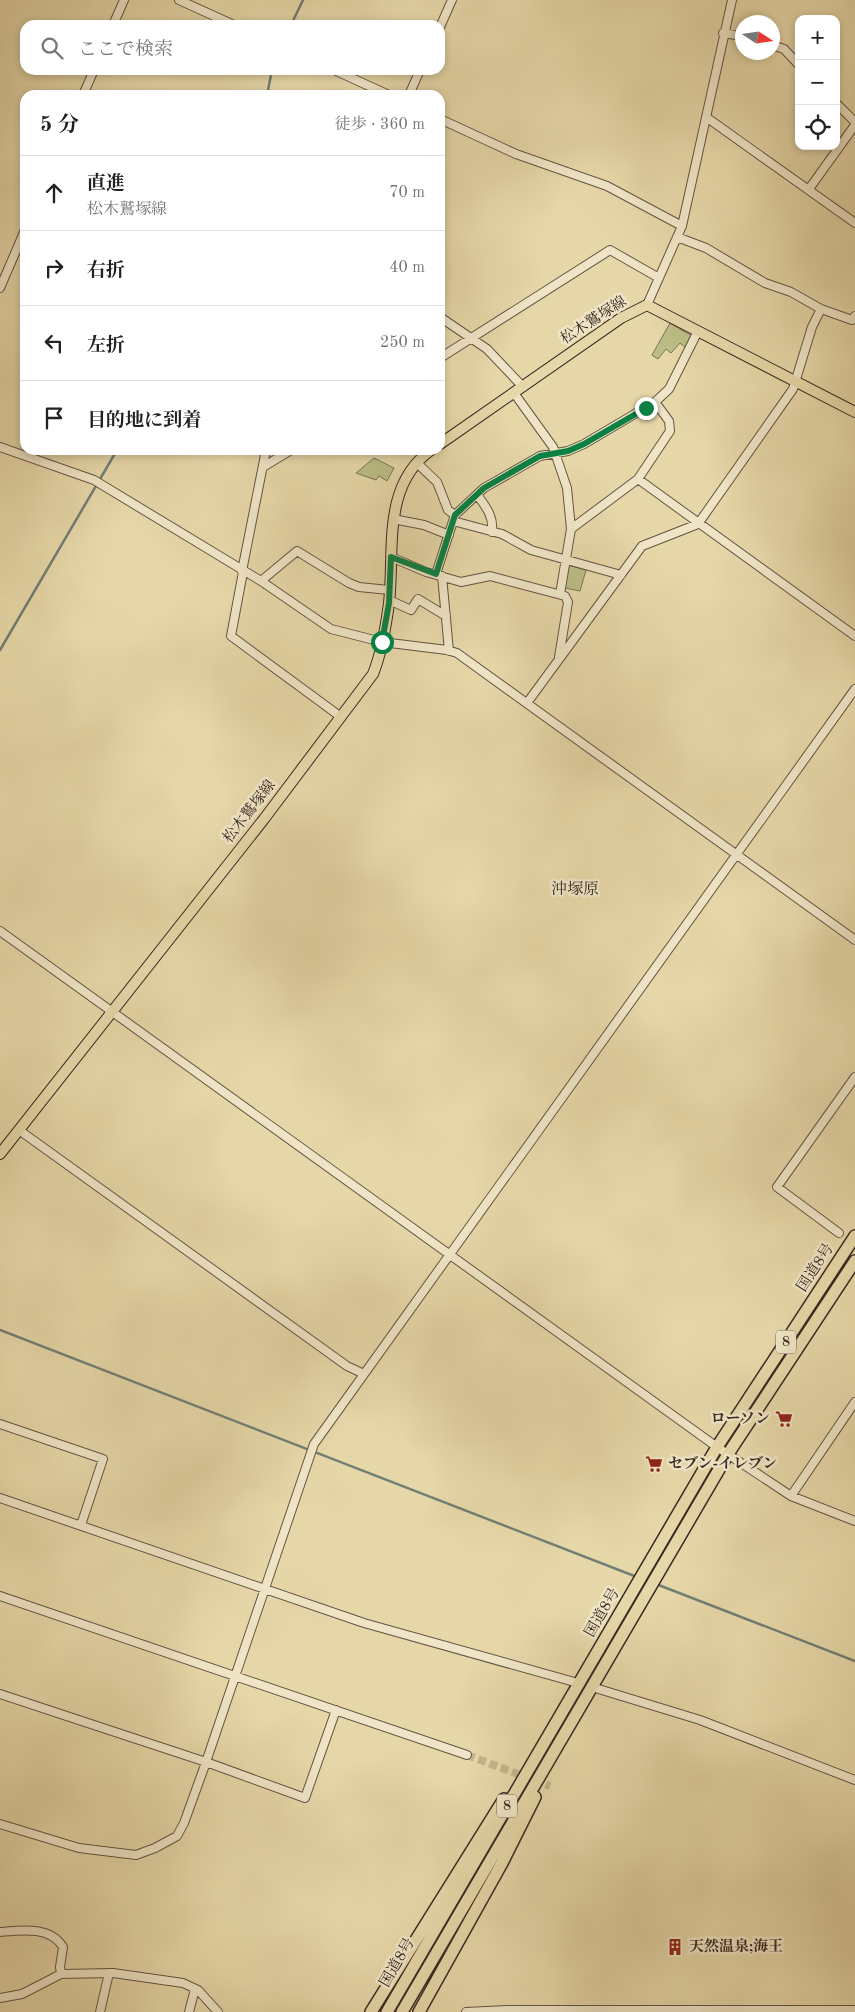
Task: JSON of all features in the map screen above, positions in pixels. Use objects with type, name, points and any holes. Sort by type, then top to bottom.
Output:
[{"type":"highway","name":"国道8号","points":[[390,2008],[717,1447],[855,1236]]},
{"type":"highway","name":"国道8号","points":[[402,2011],[728,1454],[855,1261]]},
{"type":"highway","name":"8","points":[[419,2012],[502,1862],[568,1728]]},
{"type":"highway","name":"8","points":[[372,2012],[494,1812],[544,1744]]},
{"type":"main road","name":"松木鷲塚線","points":[[445,441],[621,318],[647,305],[697,333],[855,412]]},
{"type":"main road","name":"松木鷲塚線","points":[[0,1154],[264,818],[373,674],[379,660],[389,595],[393,518],[396,501],[418,457]]},
{"type":"street","points":[[115,20],[124,0]]},
{"type":"street","points":[[179,0],[223,20]]},
{"type":"street","points":[[443,20],[452,0]]},
{"type":"street","points":[[647,305],[682,226],[723,33],[732,0]]},
{"type":"street","points":[[723,33],[735,35]]},
{"type":"street","points":[[780,48],[784,49],[795,61]]},
{"type":"street","points":[[85,90],[92,75]]},
{"type":"street","points":[[345,75],[378,90]]},
{"type":"street","points":[[411,90],[418,75]]},
{"type":"street","points":[[809,190],[855,123],[838,105]]},
{"type":"street","points":[[706,117],[855,223]]},
{"type":"street","points":[[445,120],[516,154],[607,186],[682,226]]},
{"type":"street","points":[[677,237],[706,248],[765,283],[791,292],[821,309],[852,320],[855,316]]},
{"type":"street","points":[[0,288],[20,242]]},
{"type":"street","points":[[445,355],[610,250],[659,278]]},
{"type":"street","points":[[527,703],[642,546],[698,524],[796,383],[812,327],[821,309]]},
{"type":"street","points":[[445,320],[499,360],[553,446],[567,488],[571,529],[560,594]]},
{"type":"street","points":[[449,651],[446,616],[439,575],[454,518],[484,488],[508,473],[540,456],[584,444],[655,402],[669,389],[697,333]]},
{"type":"street","points":[[571,529],[638,479],[670,431],[665,414],[655,402]]},
{"type":"street","points":[[0,447],[20,454]]},
{"type":"street","points":[[23,455],[94,480],[243,572],[261,581],[331,629],[382,642],[449,651],[464,658],[855,940]]},
{"type":"street","points":[[265,455],[231,636],[341,717]]},
{"type":"street","points":[[263,467],[283,455]]},
{"type":"street","points":[[418,457],[436,482],[448,510],[454,518],[502,534],[531,550],[621,575]]},
{"type":"street","points":[[638,479],[855,636]]},
{"type":"street","points":[[478,496],[487,508],[493,524],[492,532]]},
{"type":"street","points":[[393,518],[424,525],[449,534]]},
{"type":"street","points":[[261,581],[297,551],[348,583],[389,595],[411,610],[418,599],[446,616]]},
{"type":"street","points":[[391,557],[461,582],[490,576],[565,596],[568,602],[559,657]]},
{"type":"street","points":[[0,1824],[79,1848],[136,1855],[155,1848],[177,1836],[184,1823],[206,1762],[314,1444],[855,689]]},
{"type":"street","points":[[0,931],[717,1447],[791,1496],[855,1521]]},
{"type":"street","points":[[839,1234],[777,1187],[855,1077]]},
{"type":"street","points":[[19,1130],[347,1366],[364,1374]]},
{"type":"street","points":[[791,1496],[855,1402]]},
{"type":"street","points":[[0,1424],[103,1460],[81,1525]]},
{"type":"street","points":[[0,1498],[364,1623],[578,1683]]},
{"type":"street","points":[[0,1596],[467,1755]]},
{"type":"street","points":[[592,1687],[700,1720],[855,1780]]},
{"type":"street","points":[[0,1694],[206,1762],[305,1798],[336,1710]]},
{"type":"street","points":[[0,1932],[28,1929],[49,1935],[59,1941],[63,1948],[60,1967],[61,1974]]},
{"type":"street","points":[[100,2012],[109,1973]]},
{"type":"street","points":[[0,1998],[22,1994],[61,1974],[109,1973],[183,1983],[195,1989],[218,2012]]},
{"type":"street","points":[[188,2012],[195,1989]]},
{"type":"street","points":[[466,2012],[855,2010]]},
{"type":"green space","points":[[670,323],[692,336],[685,347],[680,343],[671,353],[666,349],[658,359],[652,355]]},
{"type":"green space","points":[[374,458],[394,468],[387,481],[379,476],[376,480],[356,473]]},
{"type":"green space","points":[[568,565],[586,570],[580,591],[565,588]]},
{"type":"waterway","points":[[293,20],[303,0]]},
{"type":"waterway","points":[[268,90],[271,75]]},
{"type":"waterway","points":[[0,650],[114,455]]},
{"type":"waterway","points":[[0,1330],[637,1577]]},
{"type":"waterway","points":[[656,1584],[855,1661]]},
{"type":"tunnel","points":[[467,1755],[550,1786]]},
{"type":"place","name":"ローソン","points":[[784,1419]]},
{"type":"place","name":"セブン-イレブン","points":[[654,1464]]},
{"type":"place","name":"天然温泉;海王","points":[[675,1947]]},
{"type":"district","name":"沖塚原","points":[[575,890]]},
{"type":"route","points":[[382,642],[389,603],[391,557],[426,572],[436,574],[455,515],[478,496],[484,488],[500,477],[540,456],[568,451],[584,444],[646,408]]}]
